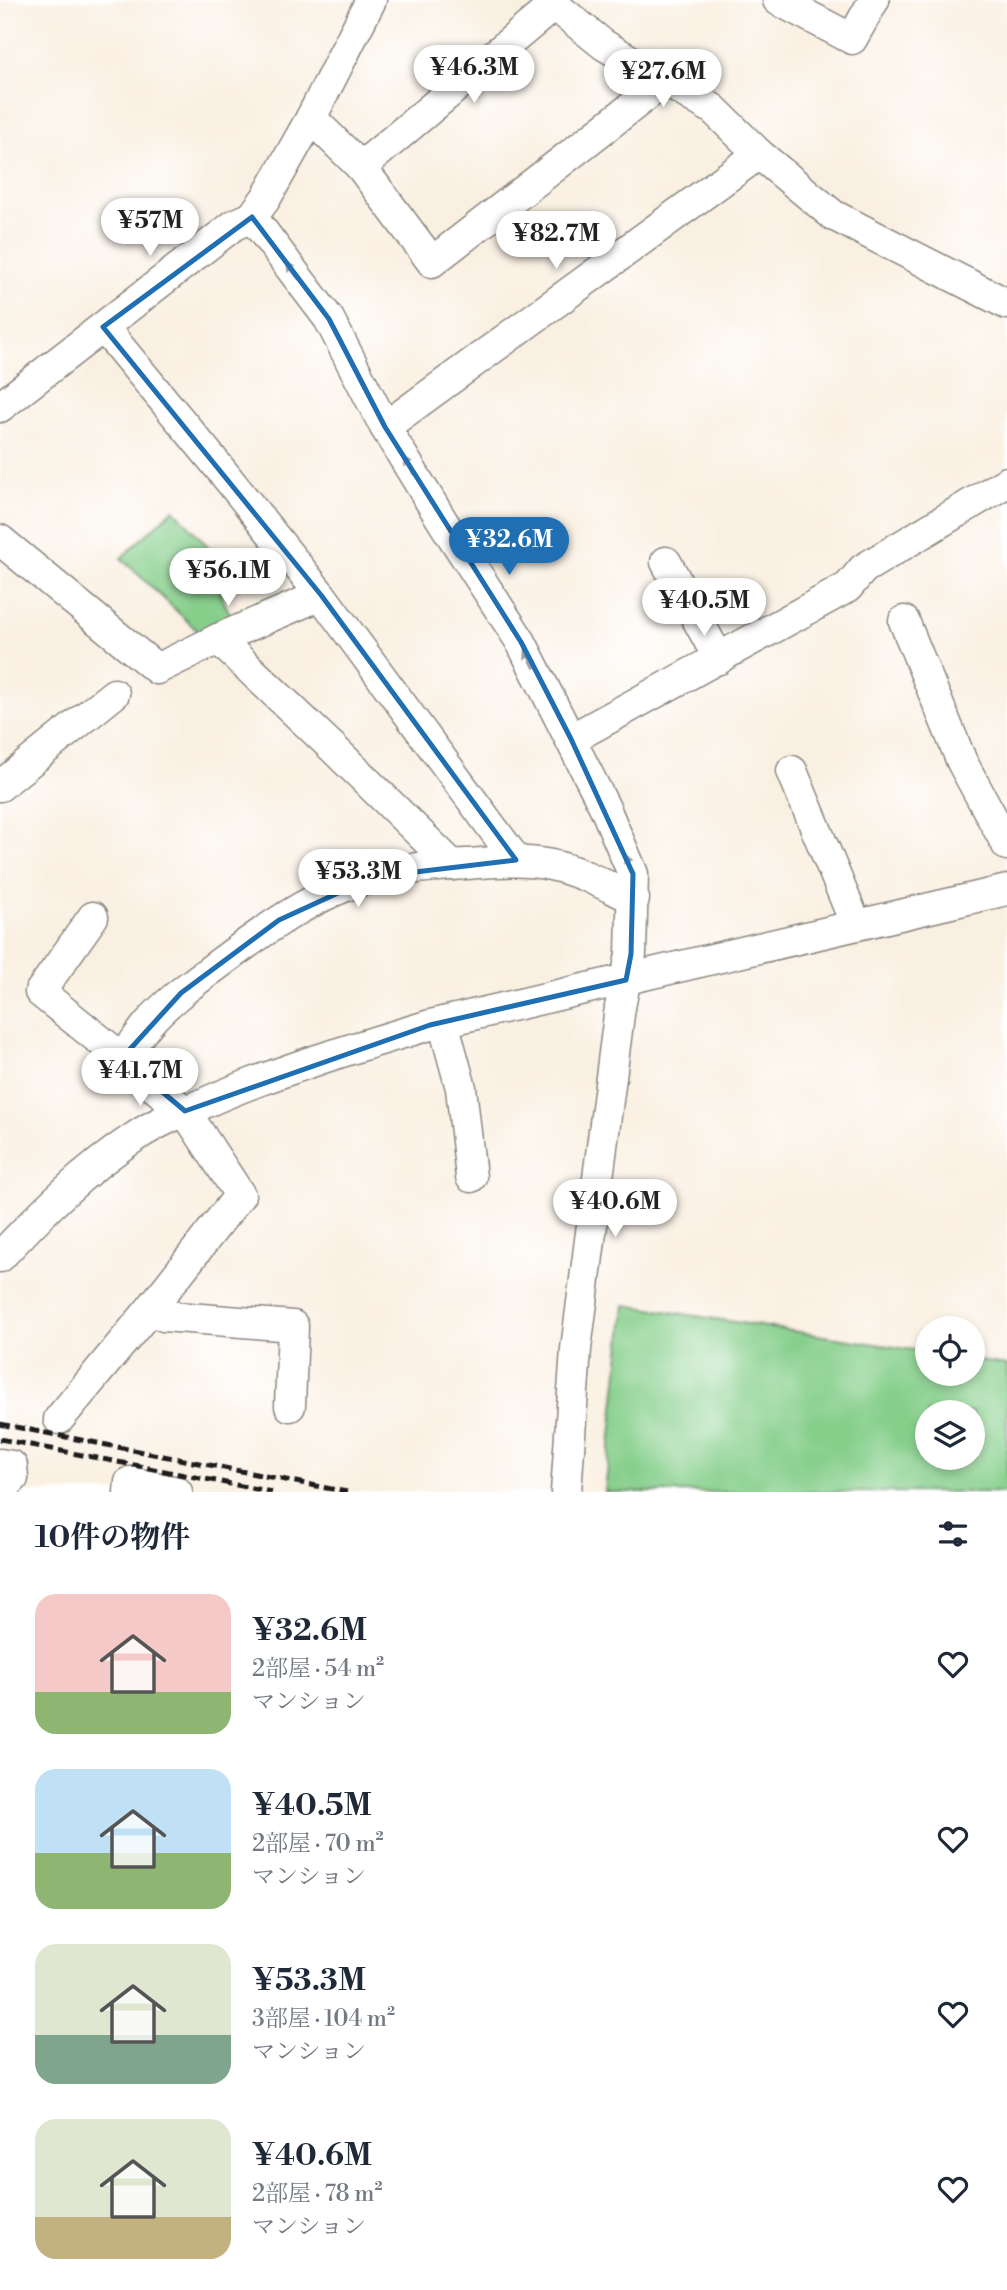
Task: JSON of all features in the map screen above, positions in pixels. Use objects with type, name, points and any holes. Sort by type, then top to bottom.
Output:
[{"type":"street","points":[[3,399],[103,327],[234,225],[252,217],[266,198],[311,118],[371,0]]},
{"type":"street","points":[[778,0],[852,39],[874,0]]},
{"type":"street","points":[[361,167],[551,2],[604,45],[713,109],[759,154],[833,215],[1007,304]]},
{"type":"street","points":[[311,118],[361,167],[432,262],[664,80]]},
{"type":"street","points":[[385,427],[759,154]]},
{"type":"street","points":[[252,217],[329,319],[385,427],[443,522],[522,642],[605,808],[633,874],[631,954],[620,1007],[576,1349],[566,1492]]},
{"type":"street","points":[[103,327],[321,595],[516,860]]},
{"type":"street","points":[[571,739],[848,587],[863,569],[1007,482]]},
{"type":"street","points":[[0,540],[157,669],[218,639],[321,595]]},
{"type":"street","points":[[666,562],[719,659]]},
{"type":"street","points":[[904,621],[962,762],[1007,845]]},
{"type":"street","points":[[218,639],[334,748],[452,865]]},
{"type":"street","points":[[0,786],[114,694]]},
{"type":"street","points":[[792,771],[856,925]]},
{"type":"street","points":[[122,1058],[149,1023],[181,993],[279,920],[346,886],[373,877],[419,867],[516,860],[550,865],[583,875],[634,899]]},
{"type":"street","points":[[0,1257],[59,1196],[137,1135],[234,1089],[443,1022],[1007,890]]},
{"type":"street","points":[[59,1419],[240,1195],[185,1111],[145,1080],[127,1059],[122,1058],[40,992],[93,917]]},
{"type":"street","points":[[443,1022],[461,1088],[471,1177]]},
{"type":"street","points":[[152,1307],[163,1315],[293,1326],[290,1406]]},
{"type":"street","points":[[0,1464],[12,1466],[13,1478],[0,1492]]},
{"type":"street","points":[[129,1492],[130,1482],[177,1492]]},
{"type":"highlighted area","points":[[252,217],[329,319],[385,427],[521,642],[571,739],[633,874],[631,954],[626,980],[430,1025],[185,1111],[122,1058],[181,993],[279,920],[373,877],[516,860],[321,595],[103,327]]},
{"type":"green space","points":[[174,509],[235,576],[220,594],[232,618],[204,637],[121,558]]},
{"type":"green space","points":[[625,1305],[915,1350],[915,1386],[985,1386],[985,1362],[1007,1365],[1007,1492],[605,1492]]},
{"type":"railway","points":[[0,1424],[347,1492]]},
{"type":"railway","points":[[0,1439],[272,1492]]}]
